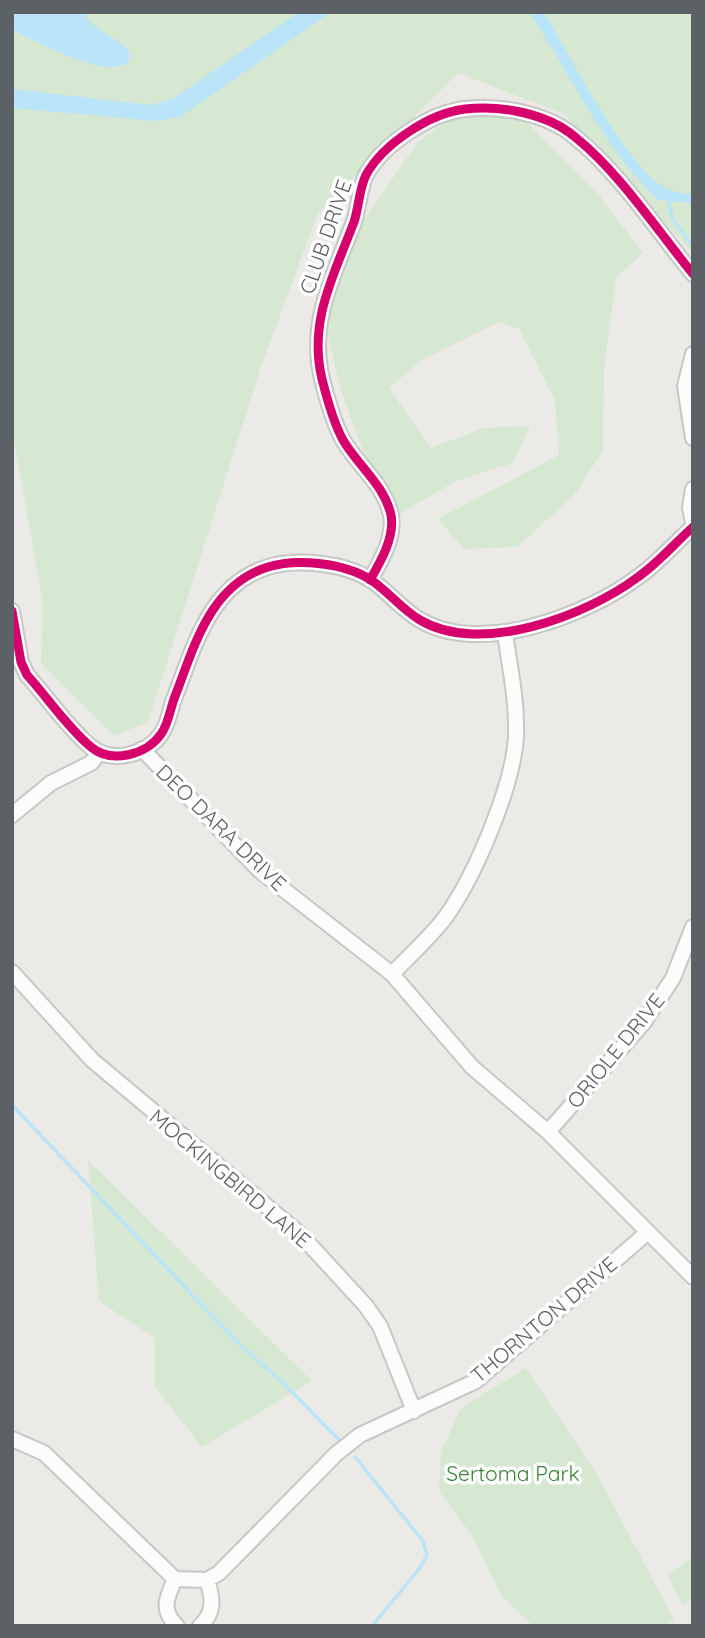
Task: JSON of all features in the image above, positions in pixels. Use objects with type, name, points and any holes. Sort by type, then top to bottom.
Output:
[{"type":"street","name":"CLUB DRIVE","points":[[370,580],[383,558],[392,518],[380,487],[343,439],[322,378],[317,337],[327,286],[355,219],[365,176],[389,149],[423,123],[458,110],[481,107],[509,109],[549,121],[575,136],[609,171],[693,274]]},
{"type":"street","points":[[693,354],[685,386],[693,438]]},
{"type":"street","name":"DEO DARA DRIVE","points":[[693,489],[690,508],[693,524],[639,576],[599,603],[505,634],[462,635],[444,631],[422,622],[397,605],[370,580],[323,564],[299,561],[267,567],[233,586],[218,600],[203,624],[161,735],[142,749],[260,871],[392,974],[472,1067],[548,1132],[693,1277]]},
{"type":"street","points":[[12,611],[21,662],[27,675],[91,747],[100,752],[122,756],[142,749]]},
{"type":"street","points":[[392,974],[445,917],[461,892],[508,778],[516,739],[505,634]]},
{"type":"street","points":[[12,815],[51,783],[91,763],[100,752]]},
{"type":"street","name":"ORIOLE DRIVE","points":[[548,1132],[644,1022],[673,978],[693,927]]},
{"type":"street","name":"MOCKINGBIRD LANE","points":[[12,972],[92,1060],[300,1234],[366,1306],[380,1326],[414,1410]]},
{"type":"street","name":"THORNTON DRIVE","points":[[207,1580],[219,1573],[336,1454],[359,1435],[476,1381],[648,1232]]},
{"type":"street","points":[[12,1439],[44,1453],[175,1578],[207,1580],[212,1606],[209,1618],[200,1626]]},
{"type":"street","points":[[175,1578],[166,1599],[166,1612],[177,1626]]},
{"type":"green space","points":[[12,12],[693,12],[693,253],[564,114],[458,73],[318,213],[262,364],[148,722],[114,736],[41,664],[43,604],[12,428]]},
{"type":"green space","points":[[471,103],[517,112],[599,195],[643,253],[616,278],[604,368],[603,451],[574,495],[517,547],[464,549],[438,519],[559,455],[555,401],[519,329],[499,322],[422,360],[389,388],[431,448],[484,428],[530,426],[513,463],[456,481],[401,513],[363,451],[341,391],[320,304],[360,226],[417,143]]},
{"type":"green space","points":[[88,1160],[312,1381],[202,1447],[155,1387],[155,1338],[99,1301]]},
{"type":"green space","name":"Sertoma Park","points":[[526,1368],[597,1474],[674,1620],[664,1626],[533,1626],[501,1595],[473,1537],[439,1491],[441,1452],[461,1408]]},
{"type":"green space","points":[[693,1556],[693,1599],[682,1605],[668,1576]]},
{"type":"water","points":[[12,12],[84,12],[94,25],[121,43],[131,56],[126,64],[110,67],[71,57],[12,29]]},
{"type":"water","points":[[299,12],[331,12],[180,117],[156,121],[12,108],[12,89],[151,105],[174,98]]},
{"type":"water","points":[[529,12],[544,12],[612,128],[643,169],[666,188],[693,194],[693,203],[658,200],[638,179],[604,134]]},
{"type":"waterway","points":[[668,199],[673,220],[693,246]]},
{"type":"waterway","points":[[12,1105],[237,1342],[285,1385],[341,1442]]},
{"type":"waterway","points":[[355,1457],[423,1541],[427,1555],[420,1568],[372,1626]]},
{"type":"cycle path","points":[[370,580],[389,540],[391,515],[383,494],[349,449],[336,426],[322,379],[318,337],[325,299],[354,222],[364,180],[384,152],[423,123],[465,109],[508,110],[551,122],[575,137],[607,167],[693,274]]},
{"type":"cycle path","points":[[12,611],[21,662],[27,675],[91,747],[108,755],[128,755],[147,747],[163,730],[197,640],[218,603],[231,588],[268,567],[293,563],[335,566],[371,580],[420,620],[444,630],[472,634],[502,632],[532,627],[562,617],[616,592],[652,566],[693,527]]}]
